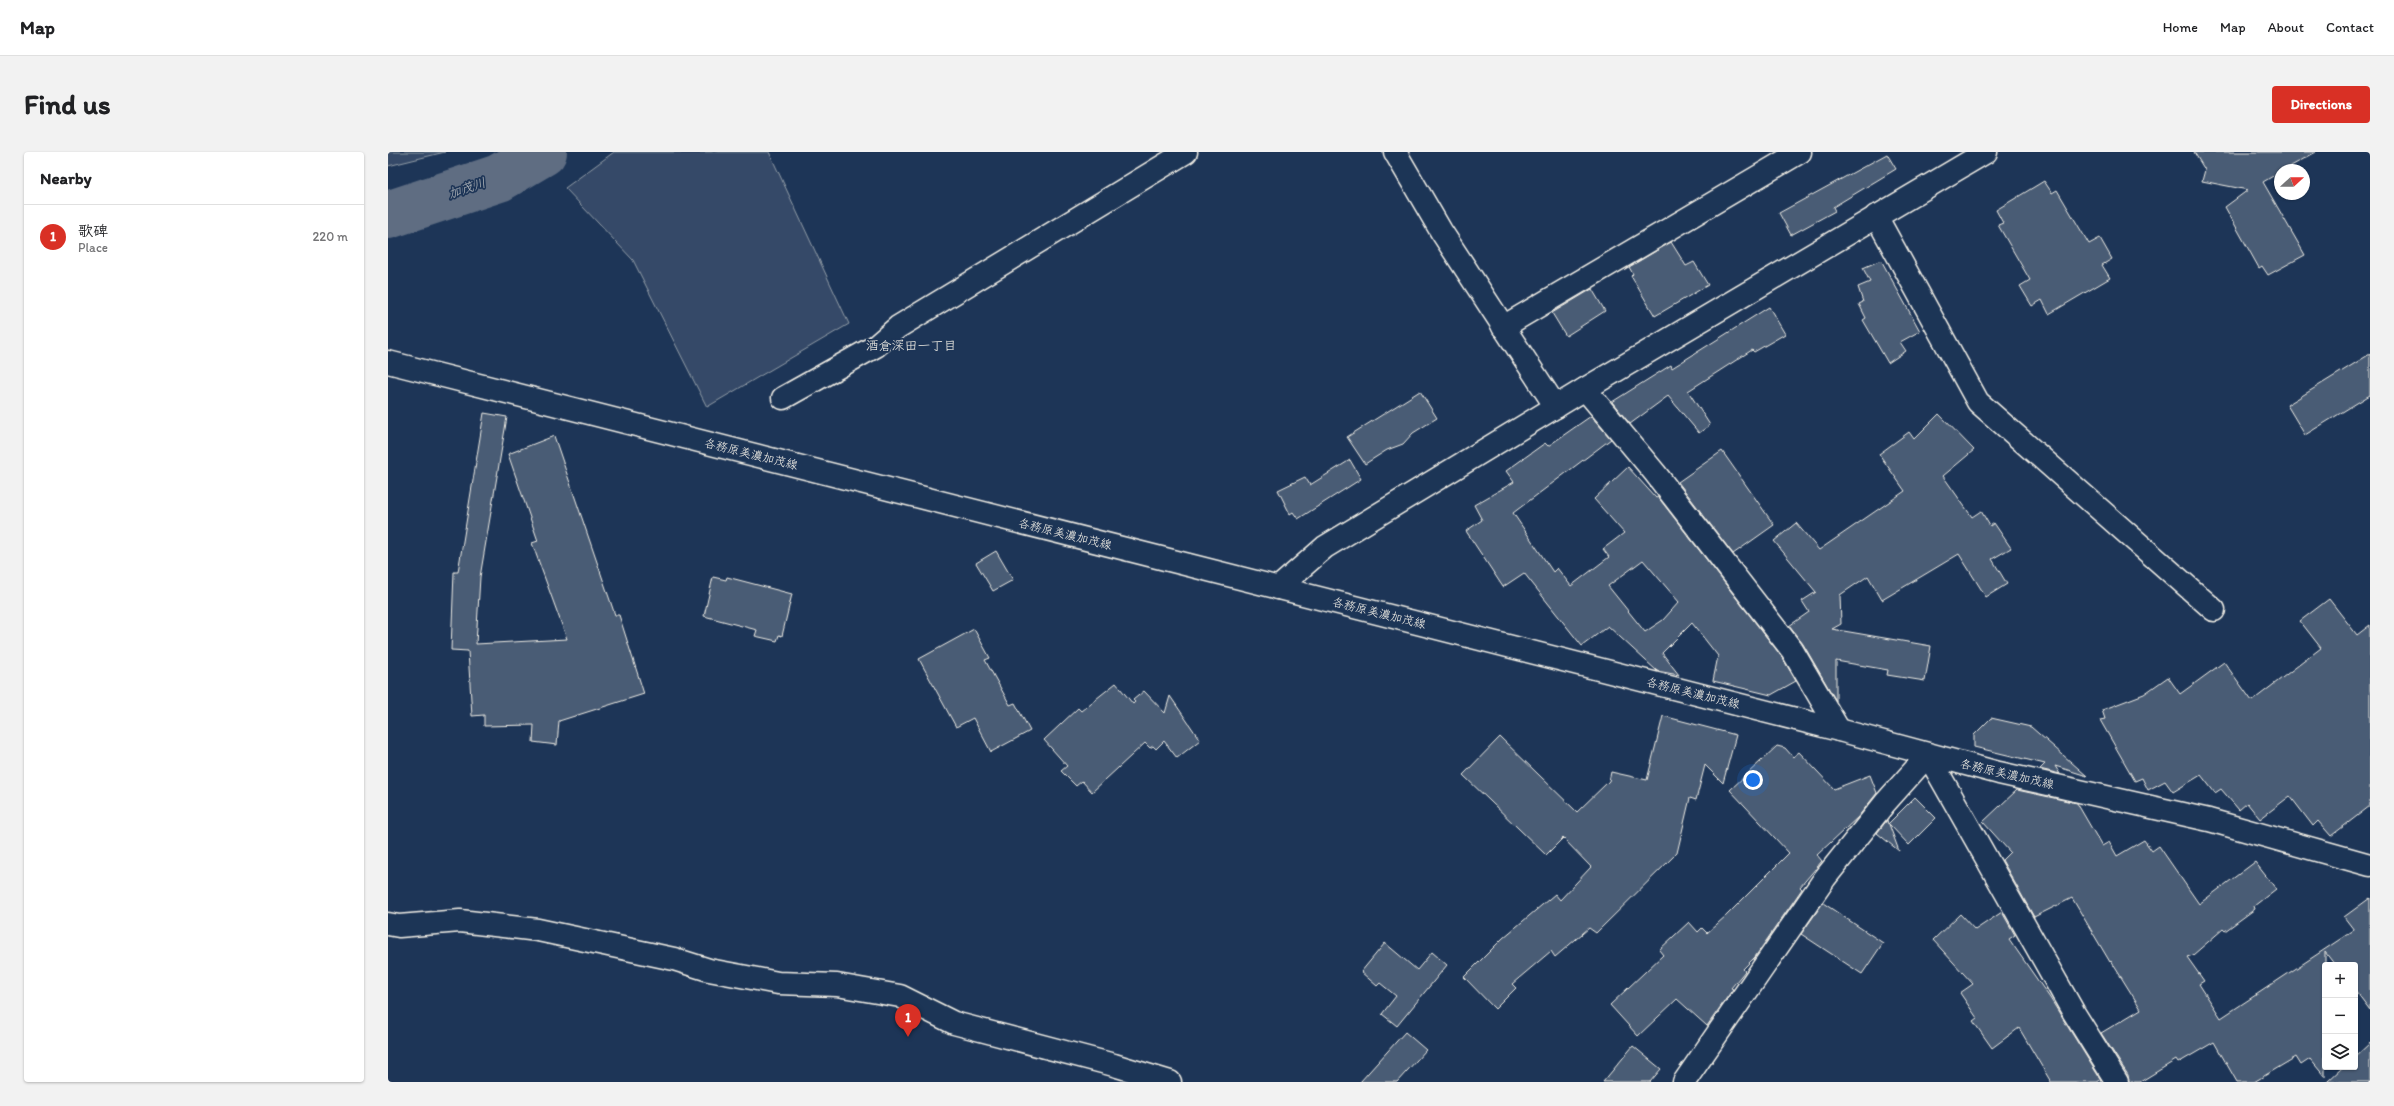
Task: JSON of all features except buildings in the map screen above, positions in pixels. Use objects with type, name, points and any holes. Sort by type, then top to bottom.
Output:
[{"type":"street","points":[[783,398],[876,346],[898,327],[1186,152]]},
{"type":"street","points":[[1395,152],[1441,231],[1556,408]]},
{"type":"street","points":[[1503,327],[1800,152]]},
{"type":"street","points":[[1278,588],[1325,547],[1585,389],[1986,152]]},
{"type":"street","points":[[1876,216],[1978,402],[2214,610]]},
{"type":"street","name":"各務原美濃加茂線","points":[[388,362],[1839,730],[1928,755],[2209,820],[2370,865]]},
{"type":"street","points":[[1585,389],[1654,473],[1792,650],[1839,730]]},
{"type":"street","points":[[1684,1082],[1825,878],[1885,804],[1928,755],[2074,1013],[2116,1082]]},
{"type":"street","points":[[388,924],[399,926],[460,921],[538,930],[674,959],[709,970],[778,983],[837,986],[900,996],[954,1023],[1114,1065],[1170,1082]]},
{"type":"shaded area","points":[[388,152],[445,152],[388,166]]},
{"type":"shaded area","points":[[614,152],[769,152],[849,324],[707,407],[633,260],[565,188]]},
{"type":"waterway","name":"加茂川","points":[[388,215],[499,178],[543,152]]},
{"type":"place","name":"歌碑","points":[[908,1037]]},
{"type":"district","name":"酒倉深田一丁目","points":[[911,345]]}]
